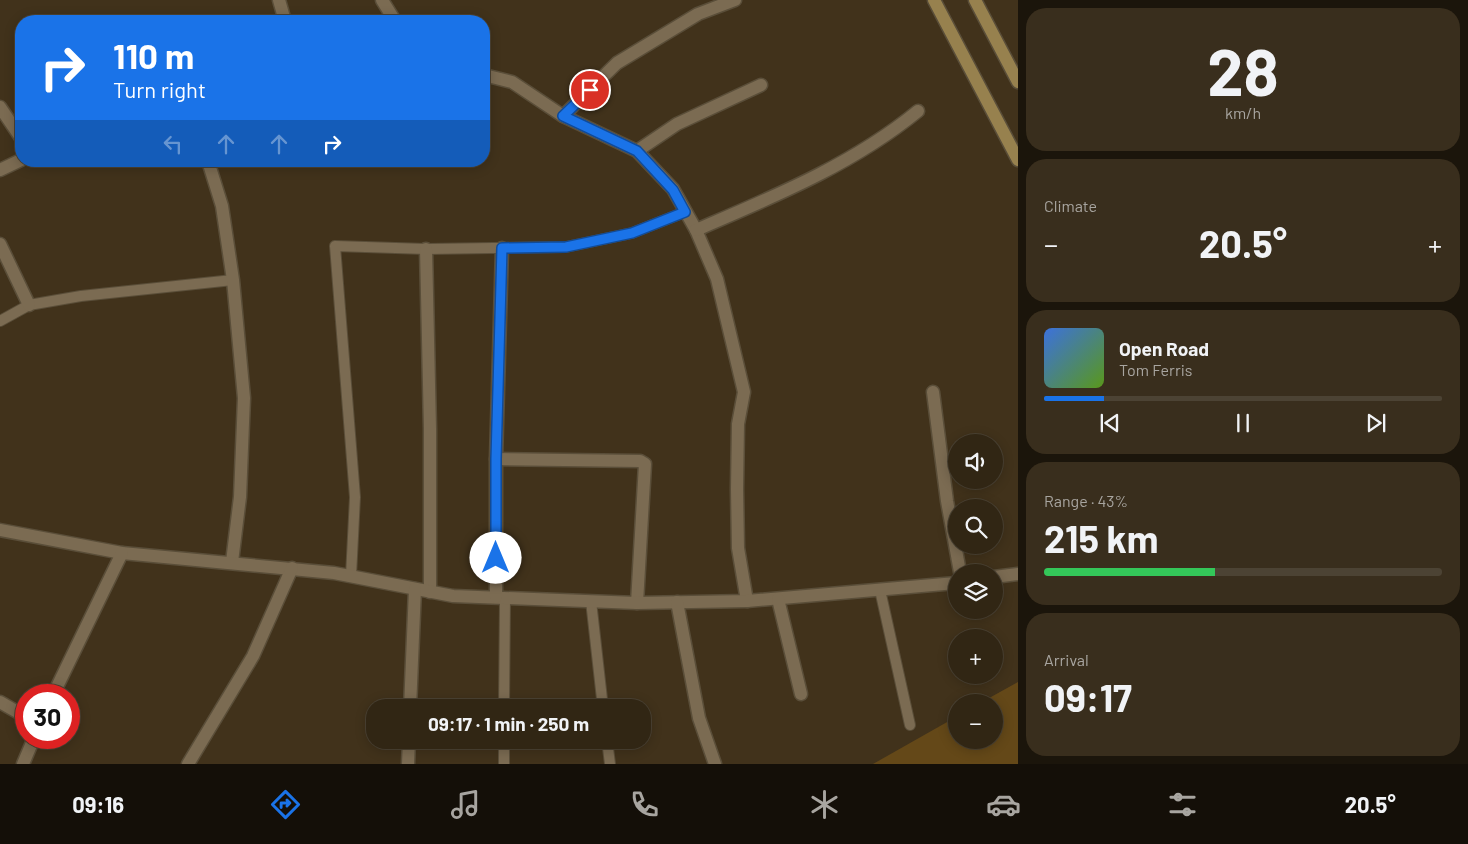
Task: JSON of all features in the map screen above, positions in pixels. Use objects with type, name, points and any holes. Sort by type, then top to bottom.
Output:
[{"type":"main road","points":[[934,0],[1018,160]]},
{"type":"main road","points":[[975,0],[1018,82]]},
{"type":"street","points":[[279,0],[283,15]]},
{"type":"street","points":[[382,0],[391,15]]},
{"type":"street","points":[[563,116],[617,64],[698,14],[735,0]]},
{"type":"street","points":[[490,76],[512,82],[563,116],[637,151],[673,190],[696,230],[717,279],[744,392],[738,424],[737,489],[738,548],[747,602]]},
{"type":"street","points":[[637,151],[677,124],[761,85]]},
{"type":"street","points":[[0,107],[15,129]]},
{"type":"street","points":[[696,230],[793,189],[816,177],[898,128],[918,111]]},
{"type":"street","points":[[0,170],[15,163]]},
{"type":"street","points":[[210,167],[222,206],[233,280],[244,398],[240,497],[232,562]]},
{"type":"street","points":[[0,244],[28,305]]},
{"type":"street","points":[[500,598],[496,459],[502,248]]},
{"type":"street","points":[[426,249],[430,429],[430,592]]},
{"type":"street","points":[[933,392],[959,564]]},
{"type":"street","points":[[496,459],[640,461],[645,464],[638,603]]},
{"type":"street","points":[[0,530],[122,553],[292,568],[351,576],[453,596],[638,603],[747,602],[948,584]]},
{"type":"street","points":[[58,684],[122,553]]},
{"type":"street","points":[[188,764],[253,656],[292,568]]},
{"type":"street","points":[[1003,576],[1018,574]]},
{"type":"street","points":[[410,699],[415,589]]},
{"type":"street","points":[[778,599],[801,694]]},
{"type":"street","points":[[677,602],[699,718],[715,764]]},
{"type":"street","points":[[0,702],[15,711]]},
{"type":"street","points":[[23,764],[29,749]]},
{"type":"street","points":[[406,763],[408,749]]},
{"type":"lane","points":[[351,576],[355,497],[335,246],[426,249],[566,247],[632,233],[685,212]]},
{"type":"lane","points":[[0,321],[28,305],[81,296],[233,280]]},
{"type":"lane","points":[[880,590],[910,725]]},
{"type":"lane","points":[[500,598],[504,699]]},
{"type":"lane","points":[[591,601],[602,699]]},
{"type":"lane","points":[[504,749],[504,764]]},
{"type":"lane","points":[[608,749],[610,764]]},
{"type":"shaded area","points":[[1018,682],[1018,764],[873,764],[948,722],[948,749],[1003,749],[1003,694],[996,694]]},
{"type":"route","points":[[496,558],[496,459],[502,248],[566,247],[632,233],[685,212],[673,190],[637,151],[563,116],[590,90]]}]
